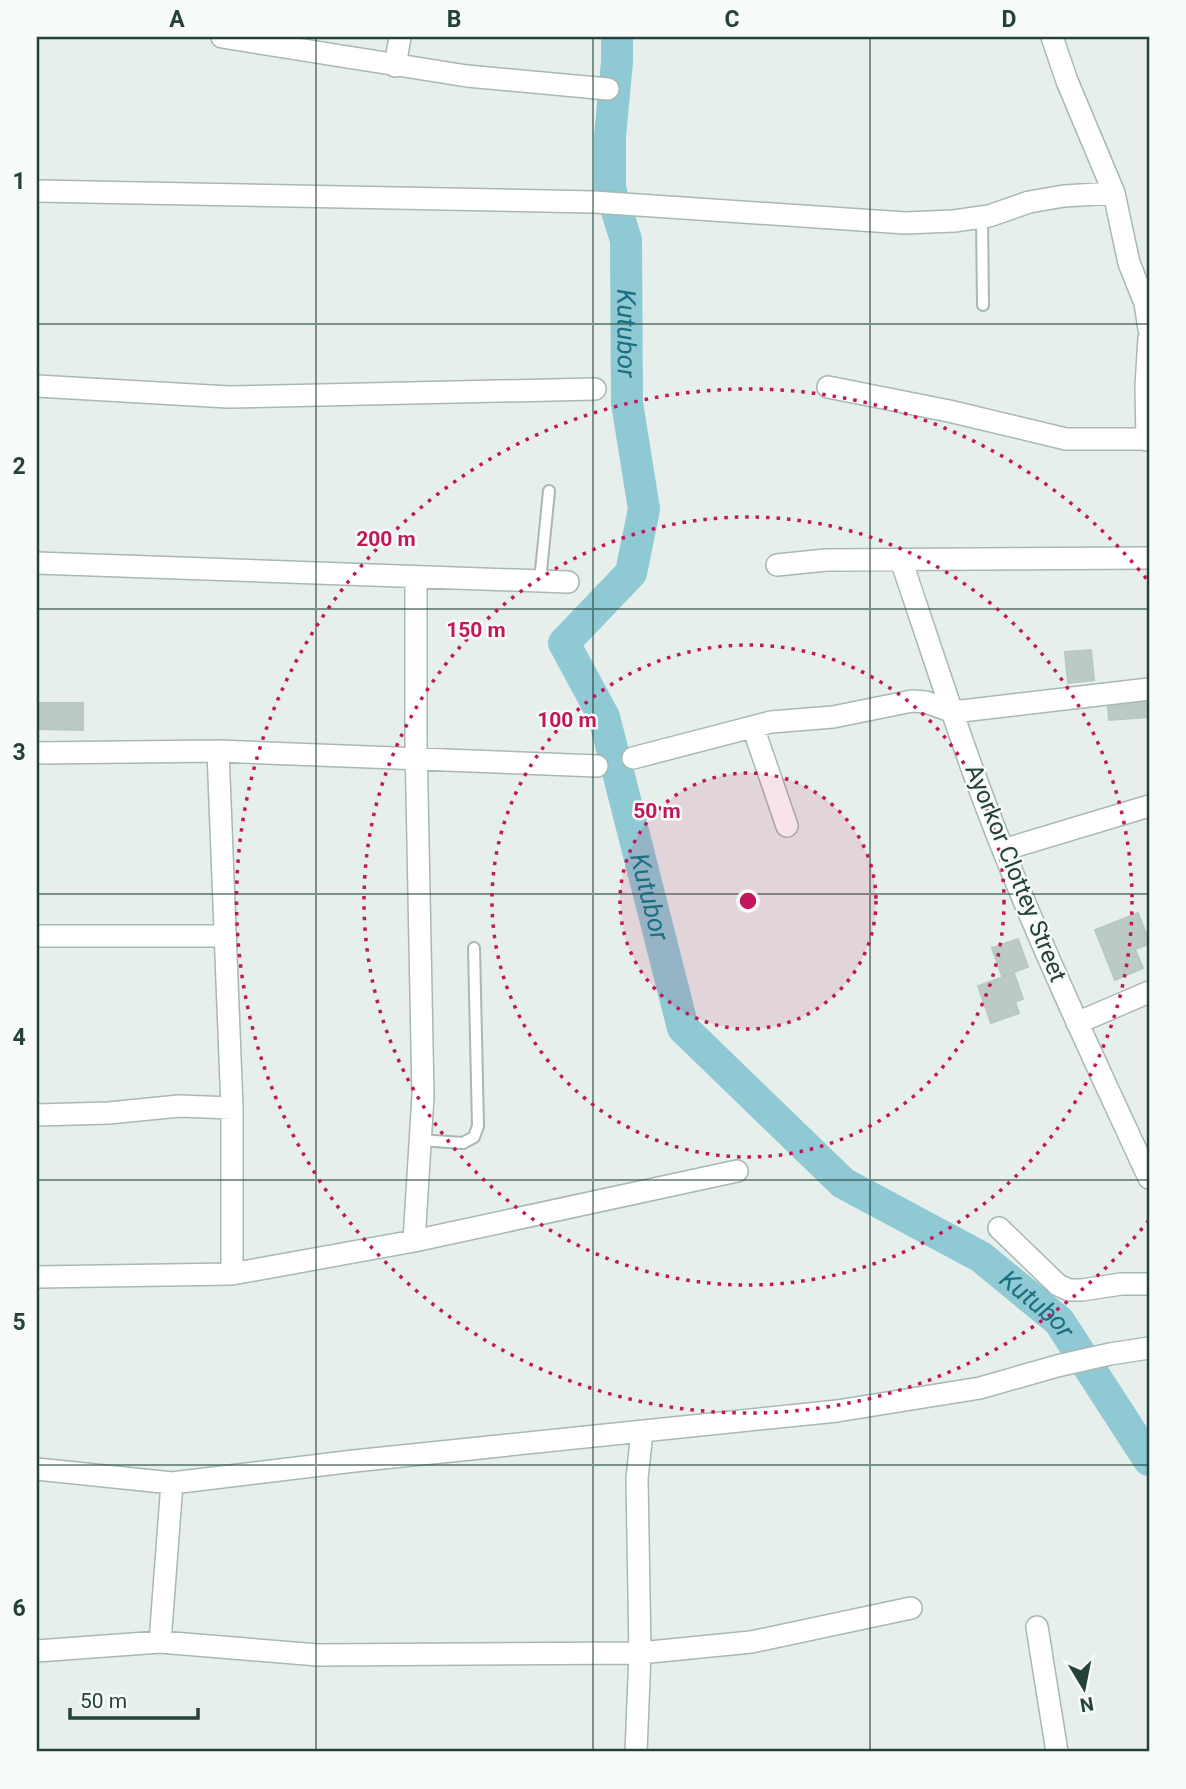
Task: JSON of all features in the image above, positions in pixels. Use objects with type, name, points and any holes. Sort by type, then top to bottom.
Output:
[{"type":"street","points":[[222,37],[483,78],[608,89]]},
{"type":"street","points":[[395,66],[400,37]]},
{"type":"street","points":[[1052,37],[1114,192],[1129,263],[1145,303],[1149,329]]},
{"type":"street","points":[[37,191],[594,202],[905,223],[982,217],[1029,202],[1114,192]]},
{"type":"street","points":[[828,387],[949,411],[1066,439],[1148,440],[1146,386],[1149,338]]},
{"type":"street","points":[[37,386],[228,397],[595,389]]},
{"type":"street","points":[[777,565],[826,561],[1149,558]]},
{"type":"street","name":"Ayorkor Clottey Street","points":[[901,560],[1003,850],[1077,1024],[1149,1178]]},
{"type":"street","points":[[37,563],[568,582]]},
{"type":"street","points":[[414,1241],[423,1096],[416,577]]},
{"type":"street","points":[[633,758],[753,727],[793,719],[833,717],[912,701],[926,702],[953,712],[1149,689]]},
{"type":"street","points":[[753,727],[787,826]]},
{"type":"street","points":[[218,751],[232,1108],[232,1274]]},
{"type":"street","points":[[37,753],[218,751],[597,766]]},
{"type":"street","points":[[1003,850],[1149,806]]},
{"type":"street","points":[[37,936],[226,936]]},
{"type":"street","points":[[1077,1024],[1149,992]]},
{"type":"street","points":[[37,1115],[109,1113],[179,1106],[232,1108]]},
{"type":"street","points":[[37,1277],[232,1274],[414,1241],[737,1171]]},
{"type":"street","points":[[999,1228],[1058,1285],[1069,1290],[1149,1284]]},
{"type":"street","points":[[37,1469],[172,1483],[354,1461],[642,1432],[850,1409],[980,1388],[1057,1366],[1149,1348]]},
{"type":"street","points":[[636,1752],[640,1653],[637,1478],[642,1432]]},
{"type":"street","points":[[160,1642],[172,1483]]},
{"type":"street","points":[[37,1651],[160,1642],[318,1655],[640,1653],[751,1642],[911,1608]]},
{"type":"street","points":[[1037,1627],[1057,1752]]},
{"type":"lane","points":[[982,217],[983,305]]},
{"type":"lane","points":[[540,581],[548,491]]},
{"type":"lane","points":[[420,1140],[463,1143],[474,1137],[478,1126],[474,948]]},
{"type":"building","points":[[1091,650],[1094,680],[1068,683],[1065,652]]},
{"type":"building","points":[[1149,702],[1149,717],[1109,720],[1108,707]]},
{"type":"building","points":[[37,703],[83,703],[83,730],[37,729]]},
{"type":"building","points":[[1138,913],[1149,941],[1149,944],[1135,949],[1143,968],[1115,980],[1095,930]]},
{"type":"building","points":[[1018,939],[1028,967],[1002,976],[992,948]]},
{"type":"building","points":[[1014,973],[1023,999],[1015,1002],[1019,1013],[991,1023],[978,986]]},
{"type":"waterway","name":"Kutubor","points":[[617,37],[610,136],[610,189],[626,240],[627,403],[644,509],[631,573],[564,643],[604,717],[683,1028],[843,1183],[981,1257],[1059,1321],[1149,1460]]}]
